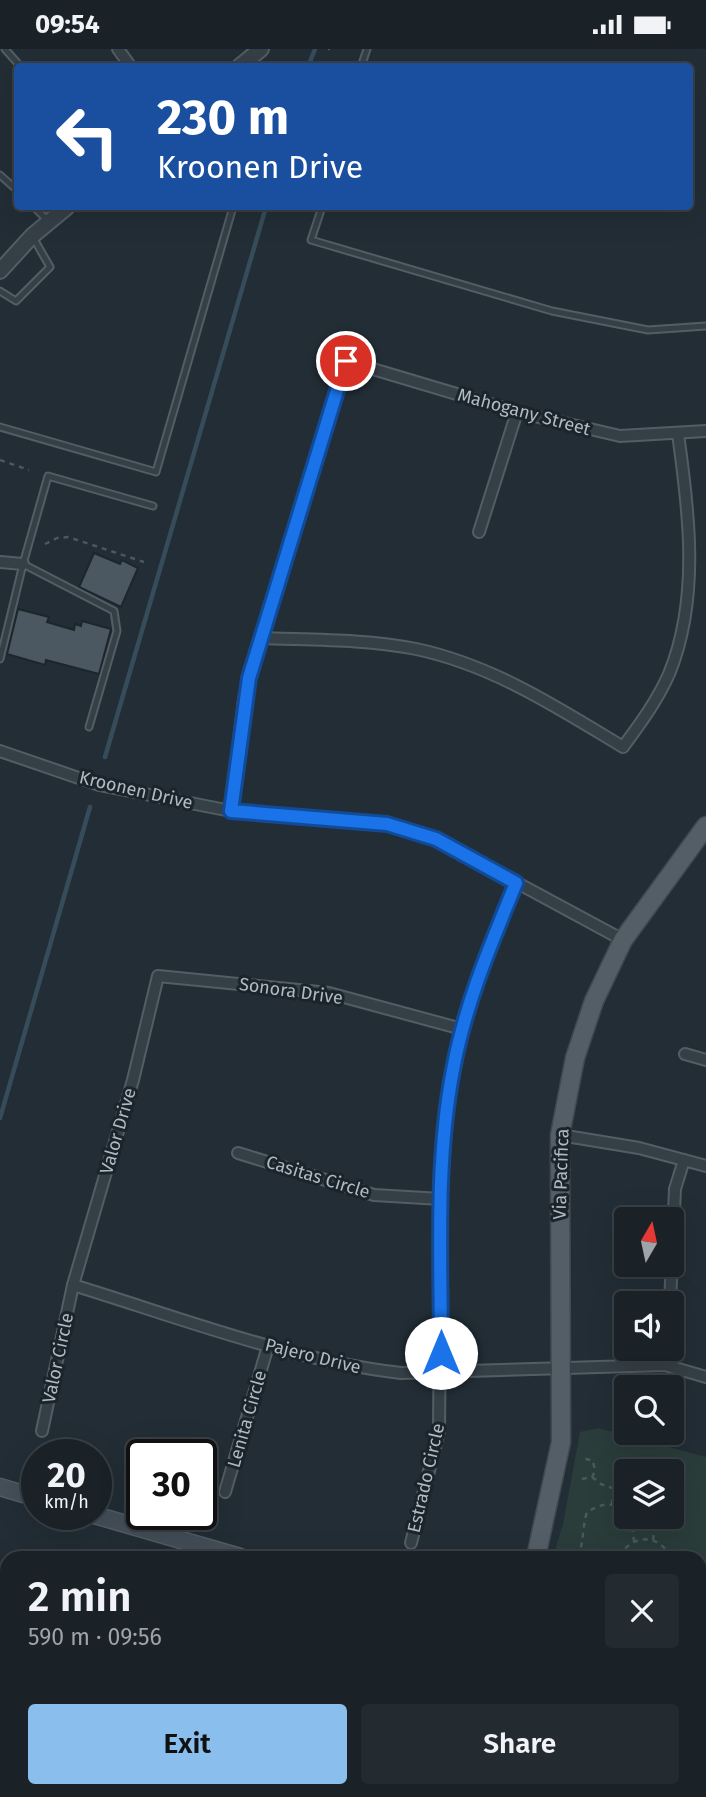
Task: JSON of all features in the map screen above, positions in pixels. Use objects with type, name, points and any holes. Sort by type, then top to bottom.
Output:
[{"type":"main road","name":"Via Pacifica","points":[[537,1551],[561,1442],[560,1135],[575,1058],[594,1001],[623,940],[706,826]]},
{"type":"main road","points":[[0,1487],[21,1493]]},
{"type":"main road","points":[[112,1520],[219,1551]]},
{"type":"street","points":[[0,271],[32,236],[63,210]]},
{"type":"street","name":"Mahogany Street","points":[[261,638],[346,361],[517,412],[620,436],[706,431]]},
{"type":"street","points":[[480,532],[517,412]]},
{"type":"street","points":[[231,811],[244,699],[261,638],[415,649],[462,662],[536,693],[623,747],[649,712],[669,673],[680,632],[688,585],[689,542],[678,434]]},
{"type":"street","points":[[0,562],[23,564]]},
{"type":"street","name":"Kroonen Drive","points":[[1,755],[99,785],[231,811],[387,824],[436,839],[623,940]]},
{"type":"street","name":"Estrado Circle","points":[[411,1543],[439,1431],[441,1199],[448,1098],[462,1029],[479,974],[516,883]]},
{"type":"street","name":"Sonora Drive","points":[[158,976],[329,993],[462,1029]]},
{"type":"street","name":"Valor Drive","points":[[73,1285],[133,1080],[158,976]]},
{"type":"street","points":[[685,1054],[706,1060]]},
{"type":"street","points":[[560,1135],[639,1147],[706,1166]]},
{"type":"street","name":"Casitas Circle","points":[[238,1153],[374,1195],[441,1199]]},
{"type":"street","points":[[671,1291],[675,1189],[684,1160]]},
{"type":"street","name":"Pajero Drive","points":[[73,1285],[268,1346],[358,1368],[401,1373],[665,1365],[706,1377]]},
{"type":"street","name":"Valor Circle","points":[[42,1431],[73,1285]]},
{"type":"street","name":"Lenita Circle","points":[[225,1492],[268,1346]]},
{"type":"street","points":[[665,1361],[665,1365]]},
{"type":"lane","points":[[5,49],[17,63]]},
{"type":"lane","points":[[0,174],[14,187]]},
{"type":"lane","points":[[37,210],[49,222]]},
{"type":"lane","points":[[0,427],[156,472],[232,210]]},
{"type":"lane","points":[[321,210],[312,240],[323,244],[552,311],[648,330],[706,326]]},
{"type":"lane","points":[[0,291],[16,301],[50,267],[32,236]]},
{"type":"lane","points":[[0,659],[48,476],[153,506]]},
{"type":"lane","points":[[23,564],[114,611],[117,631],[89,727]]},
{"type":"path","points":[[0,460],[29,470]]},
{"type":"path","points":[[45,544],[57,538],[75,538],[94,548],[111,549],[144,562]]},
{"type":"path","points":[[583,1458],[595,1464],[592,1477]]},
{"type":"path","points":[[581,1551],[584,1543],[582,1527],[587,1512],[612,1504],[614,1489],[592,1477],[582,1479]]},
{"type":"path","points":[[632,1529],[634,1541]]},
{"type":"path","points":[[653,1540],[656,1529]]},
{"type":"path","points":[[625,1551],[634,1541],[653,1540],[661,1544],[666,1551]]},
{"type":"green space","points":[[598,1428],[614,1432],[614,1445],[661,1445],[706,1457],[706,1551],[555,1551],[563,1524],[580,1432]]},
{"type":"building","points":[[94,553],[120,564],[122,560],[138,568],[121,607],[79,587]]},
{"type":"building","points":[[18,609],[49,617],[47,622],[74,630],[75,624],[81,626],[82,621],[111,629],[99,674],[46,660],[45,665],[7,654]]},
{"type":"waterway","points":[[310,63],[315,49]]},
{"type":"waterway","points":[[105,757],[265,210]]},
{"type":"waterway","points":[[0,1118],[90,807]]},
{"type":"route","points":[[346,361],[254,658],[244,699],[231,811],[387,824],[436,839],[469,854],[516,883],[479,974],[462,1029],[448,1098],[441,1199],[441,1353]]}]
